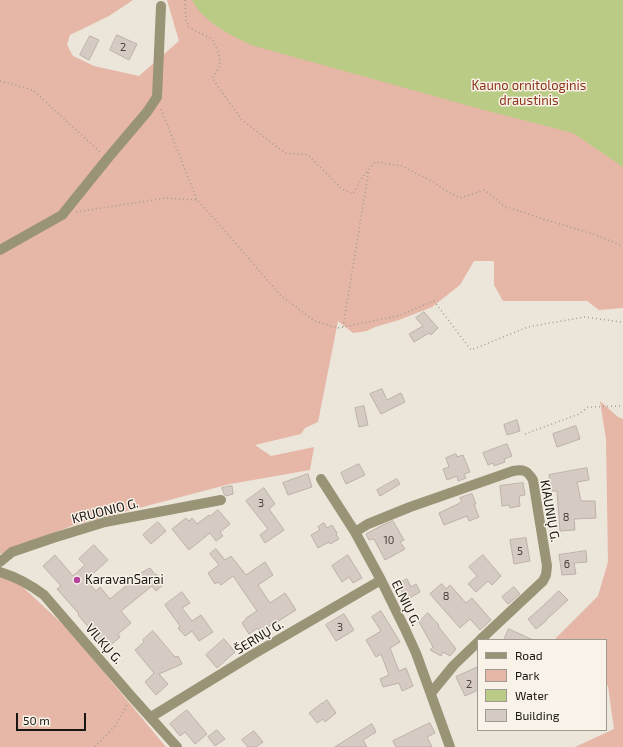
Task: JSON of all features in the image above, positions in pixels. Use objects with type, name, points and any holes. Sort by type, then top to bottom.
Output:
[{"type":"street","points":[[0,250],[62,215],[147,112],[157,97],[161,6]]},
{"type":"street","name":"KIAUNIŲ G.","points":[[355,532],[368,524],[410,507],[513,471],[526,471],[532,480],[547,566],[546,575],[543,581],[481,639]]},
{"type":"street","name":"ELNIŲ G.","points":[[320,479],[355,532],[381,580],[413,647],[450,747]]},
{"type":"street","name":"KRUONIO G.","points":[[0,562],[12,552],[105,522],[221,500]]},
{"type":"street","name":"VILKŲ G.","points":[[0,572],[16,578],[44,595],[177,747]]},
{"type":"street","name":"ŠERNŲ G.","points":[[150,717],[381,580]]},
{"type":"street","name":"KIAUNIŲ G.","points":[[431,693],[454,665],[477,643]]},
{"type":"path","points":[[185,0],[186,22],[188,27],[212,39],[219,54],[220,66],[212,78],[242,120],[285,153],[308,155],[342,189],[353,194],[362,178],[375,162],[402,166],[434,182],[443,189],[460,198],[484,190],[504,206],[596,235],[623,246]]},
{"type":"path","points":[[0,81],[33,90],[108,158]]},
{"type":"path","points":[[157,97],[196,200],[220,225],[281,296],[315,321],[338,328],[398,316],[434,301],[471,350],[528,327],[584,317],[623,321]]},
{"type":"path","points":[[343,327],[369,169]]},
{"type":"path","points":[[62,215],[166,198],[196,200]]},
{"type":"path","points":[[525,434],[579,414],[588,407],[623,406]]},
{"type":"path","points":[[95,747],[115,726],[132,697]]},
{"type":"green space","points":[[0,0],[133,0],[109,16],[70,35],[67,45],[73,56],[94,66],[139,76],[179,41],[167,0],[623,0],[623,308],[599,310],[587,301],[503,301],[494,285],[494,261],[474,261],[460,285],[432,307],[367,331],[353,333],[338,321],[318,422],[305,428],[301,434],[255,445],[271,456],[314,447],[310,470],[230,484],[74,525],[0,554]]},
{"type":"green space","points":[[600,401],[618,417],[623,419],[623,747],[575,747],[614,729],[607,686],[607,639],[555,639],[598,596],[608,562],[606,439]]},
{"type":"green space","points":[[0,566],[67,628],[166,747],[0,747]]},
{"type":"water","name":"Kauno ornitologinis draustinis","points":[[192,0],[623,0],[623,167],[573,133],[484,110],[251,45],[212,23],[206,18]]},
{"type":"building","points":[[117,35],[137,44],[129,60],[110,50]]},
{"type":"building","points":[[90,36],[99,40],[89,60],[80,55]]},
{"type":"building","points":[[424,312],[438,328],[431,335],[429,333],[414,342],[409,334],[423,326],[416,318]]},
{"type":"building","points":[[382,389],[387,400],[401,393],[405,402],[381,414],[370,394]]},
{"type":"building","points":[[364,406],[368,425],[359,427],[355,408]]},
{"type":"building","points":[[517,420],[520,431],[507,435],[504,425]]},
{"type":"building","points":[[576,426],[580,439],[557,447],[553,434]]},
{"type":"building","points":[[507,444],[512,456],[504,459],[505,462],[494,466],[493,463],[488,465],[483,453]]},
{"type":"building","points":[[456,454],[457,457],[463,455],[470,472],[464,474],[466,478],[458,481],[457,476],[447,480],[443,469],[449,467],[446,458]]},
{"type":"building","points":[[359,464],[365,475],[346,484],[341,473]]},
{"type":"building","points":[[587,468],[589,480],[577,482],[581,501],[595,501],[596,518],[574,519],[575,530],[560,531],[557,491],[552,491],[549,475]]},
{"type":"building","points":[[308,474],[312,487],[288,495],[283,483]]},
{"type":"building","points":[[397,479],[400,484],[380,496],[377,490]]},
{"type":"building","points":[[523,483],[525,495],[519,496],[520,506],[510,508],[509,505],[502,506],[500,486]]},
{"type":"building","points":[[232,486],[233,494],[226,496],[222,488]]},
{"type":"building","points":[[264,488],[275,504],[269,509],[284,530],[265,543],[260,535],[268,529],[246,501]]},
{"type":"building","points":[[472,494],[479,517],[469,521],[467,516],[444,525],[439,513],[462,502],[460,498]]},
{"type":"building","points":[[218,510],[230,524],[220,532],[223,536],[216,541],[210,533],[189,550],[172,529],[186,518],[189,521],[192,518],[197,524]]},
{"type":"building","points":[[393,521],[404,540],[400,542],[405,549],[385,560],[374,539],[369,540],[366,534]]},
{"type":"building","points":[[158,522],[166,531],[151,544],[143,535]]},
{"type":"building","points":[[324,523],[327,528],[332,525],[339,539],[318,548],[311,535],[320,530],[318,527]]},
{"type":"building","points":[[526,538],[530,561],[514,564],[510,540]]},
{"type":"building","points":[[94,545],[108,560],[86,580],[96,591],[100,587],[110,599],[132,581],[130,579],[150,568],[164,584],[156,591],[152,586],[121,611],[131,623],[118,634],[120,637],[107,648],[102,642],[99,644],[94,638],[96,636],[57,589],[61,586],[43,566],[55,555],[73,576],[85,565],[79,559]]},
{"type":"building","points":[[216,549],[225,560],[231,556],[246,575],[265,562],[273,575],[258,585],[270,603],[285,593],[296,610],[260,632],[258,628],[249,634],[242,623],[246,618],[257,611],[233,576],[221,585],[218,582],[215,584],[208,573],[219,565],[210,554]]},
{"type":"building","points":[[586,551],[587,562],[574,563],[576,574],[562,575],[559,555]]},
{"type":"building","points":[[348,555],[362,578],[353,583],[349,577],[342,582],[332,566]]},
{"type":"building","points":[[483,555],[501,576],[492,585],[488,581],[476,592],[468,584],[477,576],[469,567]]},
{"type":"building","points":[[407,579],[411,587],[416,584],[420,592],[406,600],[398,584]]},
{"type":"building","points":[[442,584],[446,589],[450,585],[466,603],[472,598],[491,620],[480,630],[470,619],[460,628],[430,594]]},
{"type":"building","points":[[514,587],[520,594],[508,604],[502,597]]},
{"type":"building","points":[[559,591],[568,600],[536,629],[528,619]]},
{"type":"building","points":[[182,592],[190,603],[182,608],[192,621],[201,615],[213,632],[199,641],[192,631],[185,636],[178,628],[180,626],[165,605]]},
{"type":"building","points":[[381,611],[400,642],[390,648],[399,671],[406,668],[413,686],[402,691],[399,683],[383,687],[380,679],[389,675],[381,654],[376,657],[366,640],[381,631],[372,617]]},
{"type":"building","points":[[428,613],[439,625],[438,626],[456,649],[450,656],[443,652],[441,656],[430,650],[433,647],[419,622]]},
{"type":"building","points":[[344,614],[354,630],[336,641],[326,625]]},
{"type":"building","points":[[509,629],[531,639],[504,639]]},
{"type":"building","points":[[153,631],[175,657],[178,656],[182,664],[159,674],[168,684],[156,695],[145,682],[154,673],[135,650]]},
{"type":"building","points":[[224,639],[235,652],[217,668],[206,655]]},
{"type":"building","points":[[477,667],[477,690],[465,696],[456,677]]},
{"type":"building","points":[[327,700],[336,713],[325,722],[323,719],[317,723],[309,713]]},
{"type":"building","points":[[187,710],[207,734],[195,744],[185,732],[180,736],[170,724]]},
{"type":"building","points":[[430,723],[435,733],[427,737],[432,747],[396,747],[393,741]]},
{"type":"building","points":[[372,724],[376,732],[363,740],[367,747],[335,747]]},
{"type":"building","points":[[217,730],[225,739],[215,746],[208,737]]},
{"type":"building","points":[[254,731],[263,742],[256,747],[248,747],[242,740]]},
{"type":"place","name":"KaravanSarai","points":[[77,580]]}]
